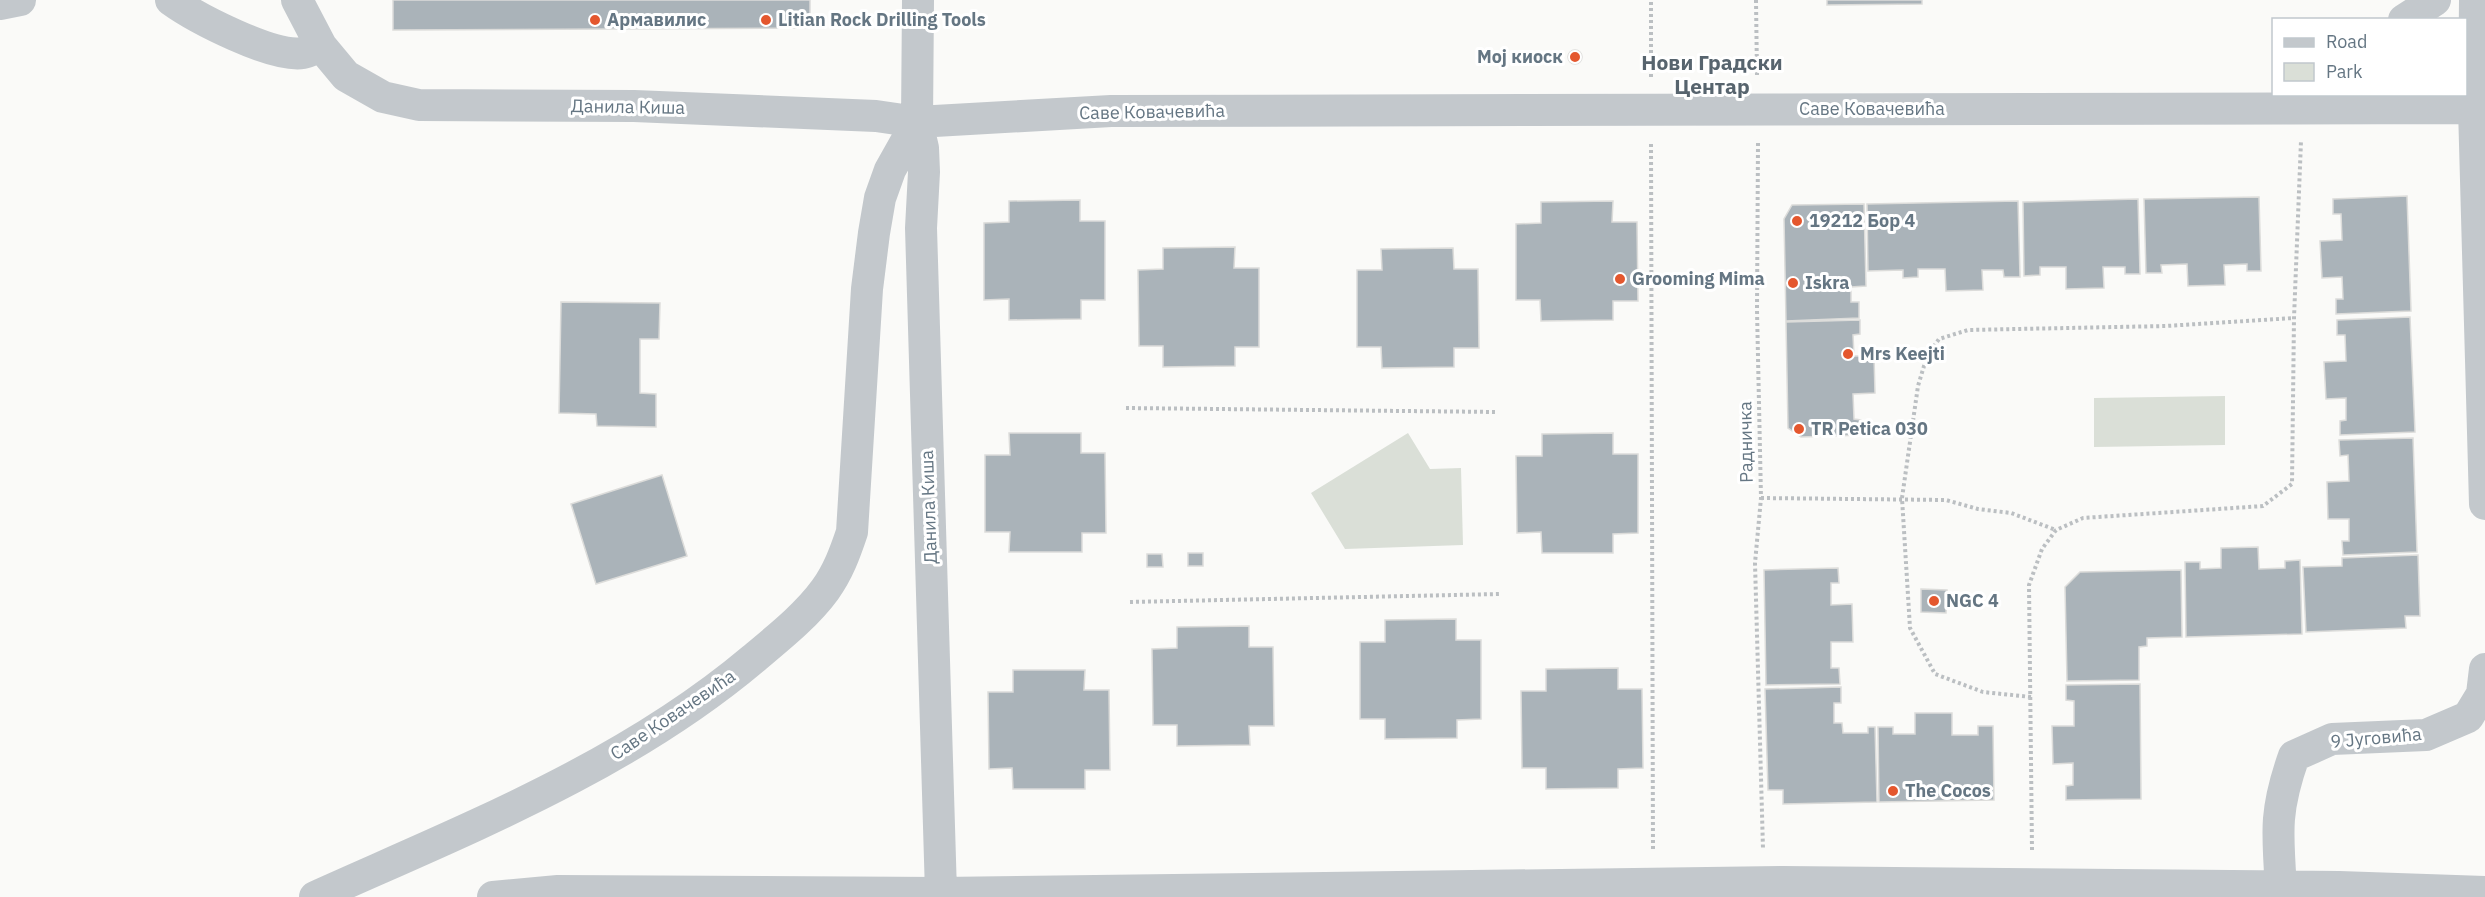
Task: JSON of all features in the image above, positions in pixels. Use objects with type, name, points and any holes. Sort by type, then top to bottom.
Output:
[{"type":"street","points":[[0,4],[20,0]]},
{"type":"street","points":[[171,0],[195,17],[263,46],[302,53],[321,46],[297,0]]},
{"type":"street","name":"Данила Киша","points":[[918,0],[916,122],[923,148],[924,172],[921,228],[941,892]]},
{"type":"street","points":[[2407,18],[2435,0]]},
{"type":"street","points":[[2475,0],[2474,108],[2485,504]]},
{"type":"street","name":"Данила Киша","points":[[321,46],[346,76],[383,97],[419,105],[634,106],[876,116],[916,122]]},
{"type":"street","name":"Саве Ковачевића","points":[[315,897],[463,832],[609,758],[719,688],[802,615],[825,591],[842,561],[852,532],[867,289],[880,198],[890,170],[916,122],[1111,111],[1758,110],[2284,103],[2474,108]]},
{"type":"street","name":"9 Југовића","points":[[2281,887],[2277,815],[2280,794],[2294,756],[2332,739],[2426,735],[2468,717],[2482,694],[2485,669]]},
{"type":"street","points":[[493,897],[558,891],[941,892],[1763,883],[2281,887],[2485,892]]},
{"type":"path","points":[[1651,0],[1652,885]]},
{"type":"path","name":"Радничка","points":[[1756,0],[1757,310],[1761,498],[1755,563],[1763,883]]},
{"type":"path","points":[[2032,885],[2029,585],[2042,549],[2056,530],[2083,518],[2263,506],[2292,484],[2294,318],[2284,103]]},
{"type":"path","points":[[2031,697],[1983,692],[1935,674],[1910,628],[1902,498],[1918,386],[1927,356],[1939,339],[1968,330],[2166,326],[2294,318]]},
{"type":"path","points":[[1126,408],[1497,412]]},
{"type":"path","points":[[1761,498],[1946,500],[1978,509],[2011,513],[2056,530]]},
{"type":"path","points":[[1130,602],[1500,594]]},
{"type":"green space","points":[[2225,396],[2225,445],[2094,447],[2094,398]]},
{"type":"green space","points":[[1408,433],[1430,469],[1461,468],[1463,545],[1345,549],[1311,493]]},
{"type":"building","points":[[393,0],[810,0],[810,28],[393,30]]},
{"type":"building","points":[[1827,0],[1922,0],[1922,4],[1827,5]]},
{"type":"building","name":"Мој киоск","points":[[1572,50],[1578,50],[1582,57],[1578,64],[1572,64],[1568,60],[1568,54]]},
{"type":"building","points":[[2407,196],[2411,311],[2336,314],[2336,299],[2343,299],[2342,277],[2322,278],[2320,241],[2342,240],[2341,214],[2333,214],[2333,199]]},
{"type":"building","points":[[2259,197],[2261,271],[2247,271],[2247,264],[2224,265],[2225,285],[2188,286],[2187,264],[2161,265],[2162,273],[2146,273],[2144,199]]},
{"type":"building","points":[[2138,199],[2140,274],[2125,274],[2125,267],[2103,267],[2104,288],[2066,289],[2066,267],[2040,267],[2040,275],[2024,276],[2023,202]]},
{"type":"building","points":[[1080,200],[1080,221],[1105,221],[1105,300],[1081,300],[1081,319],[1009,320],[1009,299],[984,300],[984,223],[1009,222],[1009,201]]},
{"type":"building","points":[[1613,201],[1612,222],[1637,222],[1638,301],[1613,301],[1613,320],[1541,321],[1540,300],[1516,300],[1516,224],[1541,223],[1541,202]]},
{"type":"building","points":[[2018,201],[2020,277],[2004,277],[2003,270],[1982,270],[1983,290],[1946,291],[1945,269],[1918,269],[1918,277],[1903,278],[1903,270],[1868,271],[1867,204]]},
{"type":"building","points":[[1864,204],[1866,286],[1851,287],[1851,302],[1859,302],[1859,318],[1786,321],[1784,219],[1792,205]]},
{"type":"building","points":[[1235,247],[1234,268],[1259,268],[1259,347],[1235,347],[1235,366],[1163,367],[1163,346],[1139,346],[1138,270],[1163,269],[1163,248]]},
{"type":"building","points":[[1453,248],[1454,269],[1478,269],[1479,348],[1454,348],[1454,367],[1382,368],[1381,347],[1357,347],[1357,270],[1382,270],[1381,249]]},
{"type":"building","points":[[561,302],[660,303],[659,339],[640,339],[640,393],[656,394],[656,427],[597,426],[596,414],[559,413]]},
{"type":"building","points":[[2410,317],[2415,432],[2340,435],[2340,421],[2346,420],[2346,398],[2326,399],[2324,362],[2346,361],[2345,335],[2337,335],[2337,320]]},
{"type":"building","points":[[1860,320],[1860,334],[1853,335],[1854,356],[1874,356],[1875,393],[1853,394],[1854,419],[1861,420],[1862,435],[1801,437],[1788,428],[1786,322]]},
{"type":"building","points":[[1009,433],[1081,433],[1081,453],[1105,453],[1106,533],[1082,533],[1082,552],[1009,552],[1010,532],[985,532],[985,455],[1010,455]]},
{"type":"building","points":[[1613,433],[1613,454],[1638,454],[1638,533],[1613,534],[1613,553],[1542,553],[1541,532],[1517,533],[1516,456],[1542,456],[1542,434]]},
{"type":"building","points":[[2413,438],[2417,552],[2343,555],[2342,541],[2349,541],[2349,519],[2328,519],[2327,482],[2349,481],[2348,455],[2340,456],[2339,440]]},
{"type":"building","points":[[662,475],[687,556],[596,584],[571,504]]},
{"type":"building","points":[[2258,547],[2259,569],[2285,568],[2285,561],[2300,560],[2302,634],[2186,637],[2185,562],[2200,562],[2200,569],[2221,568],[2221,548]]},
{"type":"building","points":[[1188,553],[1203,553],[1203,566],[1188,566]]},
{"type":"building","points":[[1147,554],[1162,554],[1163,567],[1147,567]]},
{"type":"building","points":[[2418,555],[2420,616],[2405,616],[2406,628],[2306,632],[2303,567],[2342,566],[2342,558]]},
{"type":"building","points":[[1838,568],[1839,583],[1831,583],[1831,605],[1852,604],[1853,642],[1831,642],[1831,668],[1839,668],[1840,684],[1766,685],[1764,570]]},
{"type":"building","points":[[2181,570],[2182,637],[2147,638],[2147,646],[2139,647],[2139,680],[2067,681],[2065,587],[2080,572]]},
{"type":"building","name":"NGC 4","points":[[1921,589],[1947,590],[1946,613],[1921,612]]},
{"type":"building","points":[[1456,619],[1456,640],[1481,640],[1481,719],[1457,720],[1457,738],[1385,739],[1385,719],[1360,719],[1360,642],[1385,642],[1385,620]]},
{"type":"building","points":[[1249,626],[1249,647],[1273,647],[1274,726],[1249,726],[1250,745],[1177,746],[1177,725],[1153,725],[1152,649],[1177,648],[1177,627]]},
{"type":"building","points":[[1618,668],[1618,689],[1642,689],[1643,768],[1618,769],[1618,788],[1546,789],[1546,768],[1522,768],[1521,691],[1546,691],[1546,669]]},
{"type":"building","points":[[1013,670],[1085,670],[1084,690],[1109,690],[1110,770],[1085,770],[1085,789],[1013,789],[1012,768],[989,769],[988,692],[1013,692]]},
{"type":"building","points":[[2140,684],[2141,799],[2066,800],[2066,786],[2073,785],[2073,763],[2053,764],[2052,726],[2074,726],[2074,701],[2066,700],[2066,685]]},
{"type":"building","points":[[1841,687],[1841,703],[1834,703],[1834,723],[1842,723],[1843,733],[1868,733],[1868,727],[1875,727],[1877,802],[1783,804],[1783,790],[1768,790],[1765,689]]},
{"type":"building","points":[[1915,713],[1952,713],[1952,735],[1978,735],[1978,726],[1993,726],[1994,800],[1879,802],[1878,727],[1893,727],[1893,734],[1915,734]]},
{"type":"place","name":"Армавилис","points":[[595,20]]},
{"type":"place","name":"Litian Rock Drilling Tools","points":[[766,20]]},
{"type":"place","name":"Мој киоск","points":[[1575,57]]},
{"type":"place","name":"19212 Бор 4","points":[[1797,221]]},
{"type":"place","name":"Grooming Mima","points":[[1620,279]]},
{"type":"place","name":"Iskra","points":[[1793,283]]},
{"type":"place","name":"Mrs Keejti","points":[[1848,354]]},
{"type":"place","name":"TR Petica 030","points":[[1799,429]]},
{"type":"place","name":"NGC 4","points":[[1934,601]]},
{"type":"place","name":"The Cocos","points":[[1893,791]]},
{"type":"district","name":"Нови Градски Центар","points":[[1712,75]]}]
